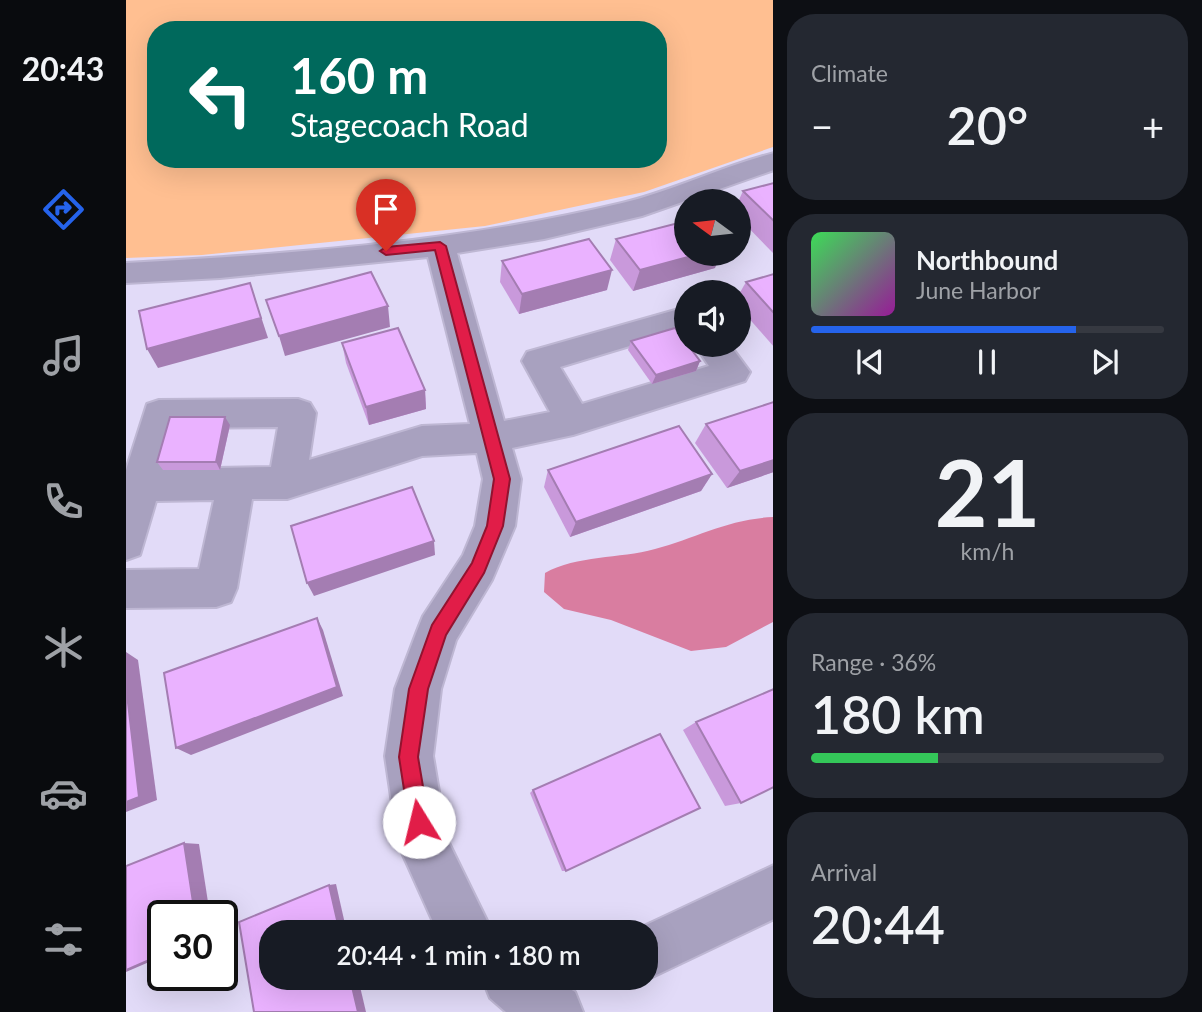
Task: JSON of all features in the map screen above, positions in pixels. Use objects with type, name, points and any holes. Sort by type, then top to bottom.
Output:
[{"type":"street","points":[[126,273],[220,268],[440,246],[544,230],[632,210],[773,161]]},
{"type":"street","points":[[440,246],[502,479],[495,526],[478,567],[438,631],[418,689],[409,757],[423,844],[460,920]]},
{"type":"street","points":[[573,421],[540,362],[674,322]]},
{"type":"street","points":[[141,485],[287,483],[422,441],[491,438],[573,421],[733,372],[721,357]]},
{"type":"street","points":[[126,542],[159,414],[298,413],[287,483]]},
{"type":"street","points":[[126,589],[216,588],[236,483]]},
{"type":"street","points":[[658,947],[773,891]]},
{"type":"street","points":[[523,990],[538,1003],[555,1012]]},
{"type":"shaded area","points":[[126,0],[773,0],[773,147],[644,192],[485,226],[202,255],[126,258]]},
{"type":"shaded area","points":[[773,517],[773,622],[726,647],[691,651],[611,620],[564,609],[544,592],[545,573],[557,567],[655,549],[741,521]]},
{"type":"building","points":[[773,183],[773,220],[751,199],[751,189]]},
{"type":"building","points":[[674,224],[674,261],[640,270],[616,239]]},
{"type":"building","points":[[589,239],[612,270],[522,294],[502,261]]},
{"type":"building","points":[[371,272],[388,306],[279,336],[266,300]]},
{"type":"building","points":[[773,274],[773,312],[751,288],[751,281]]},
{"type":"building","points":[[250,283],[261,318],[147,349],[139,311]]},
{"type":"building","points":[[398,328],[425,390],[366,407],[342,343]]},
{"type":"building","points":[[674,328],[674,357],[697,357],[700,361],[656,375],[631,341]]},
{"type":"building","points":[[773,402],[773,460],[740,471],[706,424]]},
{"type":"building","points":[[170,417],[225,417],[216,462],[157,462]]},
{"type":"building","points":[[679,426],[712,474],[576,522],[548,470]]},
{"type":"building","points":[[412,487],[434,541],[307,583],[291,526]]},
{"type":"building","points":[[317,618],[337,687],[176,748],[164,673]]},
{"type":"building","points":[[126,686],[139,797],[126,802]]},
{"type":"building","points":[[773,689],[773,787],[741,803],[696,722]]},
{"type":"building","points":[[660,734],[700,808],[566,871],[533,790]]},
{"type":"building","points":[[184,843],[193,900],[147,900],[147,961],[126,970],[126,866]]},
{"type":"building","points":[[329,885],[337,920],[259,920],[259,990],[353,990],[358,1012],[254,1012],[239,922]]},
{"type":"route","points":[[386,251],[440,246],[502,479],[495,526],[478,567],[438,631],[418,689],[409,757],[419,822]]}]
